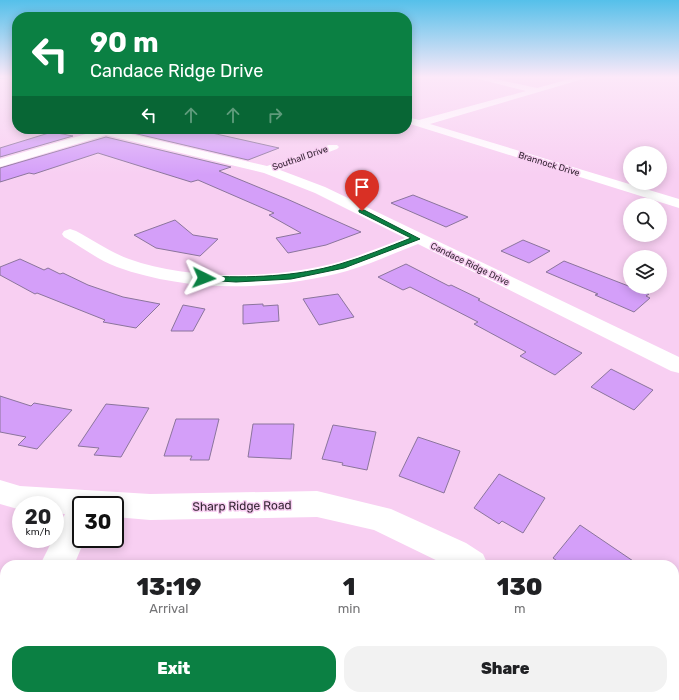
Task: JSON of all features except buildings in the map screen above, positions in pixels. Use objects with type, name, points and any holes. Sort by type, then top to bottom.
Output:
[{"type":"street","points":[[413,122],[462,110]]},
{"type":"street","name":"Brannock Drive","points":[[413,122],[679,204]]},
{"type":"street","points":[[0,163],[87,134]]},
{"type":"street","name":"Candace Ridge Drive","points":[[116,134],[268,170],[320,190],[417,239],[679,366]]},
{"type":"street","name":"Southall Drive","points":[[268,170],[333,147]]},
{"type":"street","points":[[70,234],[122,262],[144,270],[172,276],[236,280],[291,276],[341,266],[417,239]]},
{"type":"street","name":"Sharp Ridge Road","points":[[0,492],[20,498],[72,505]]},
{"type":"street","name":"Sharp Ridge Road","points":[[124,507],[317,504],[380,518],[455,553],[464,560]]},
{"type":"street","points":[[59,560],[72,531]]},
{"type":"route","points":[[204,278],[236,280],[291,276],[341,266],[417,239],[362,211]]}]
